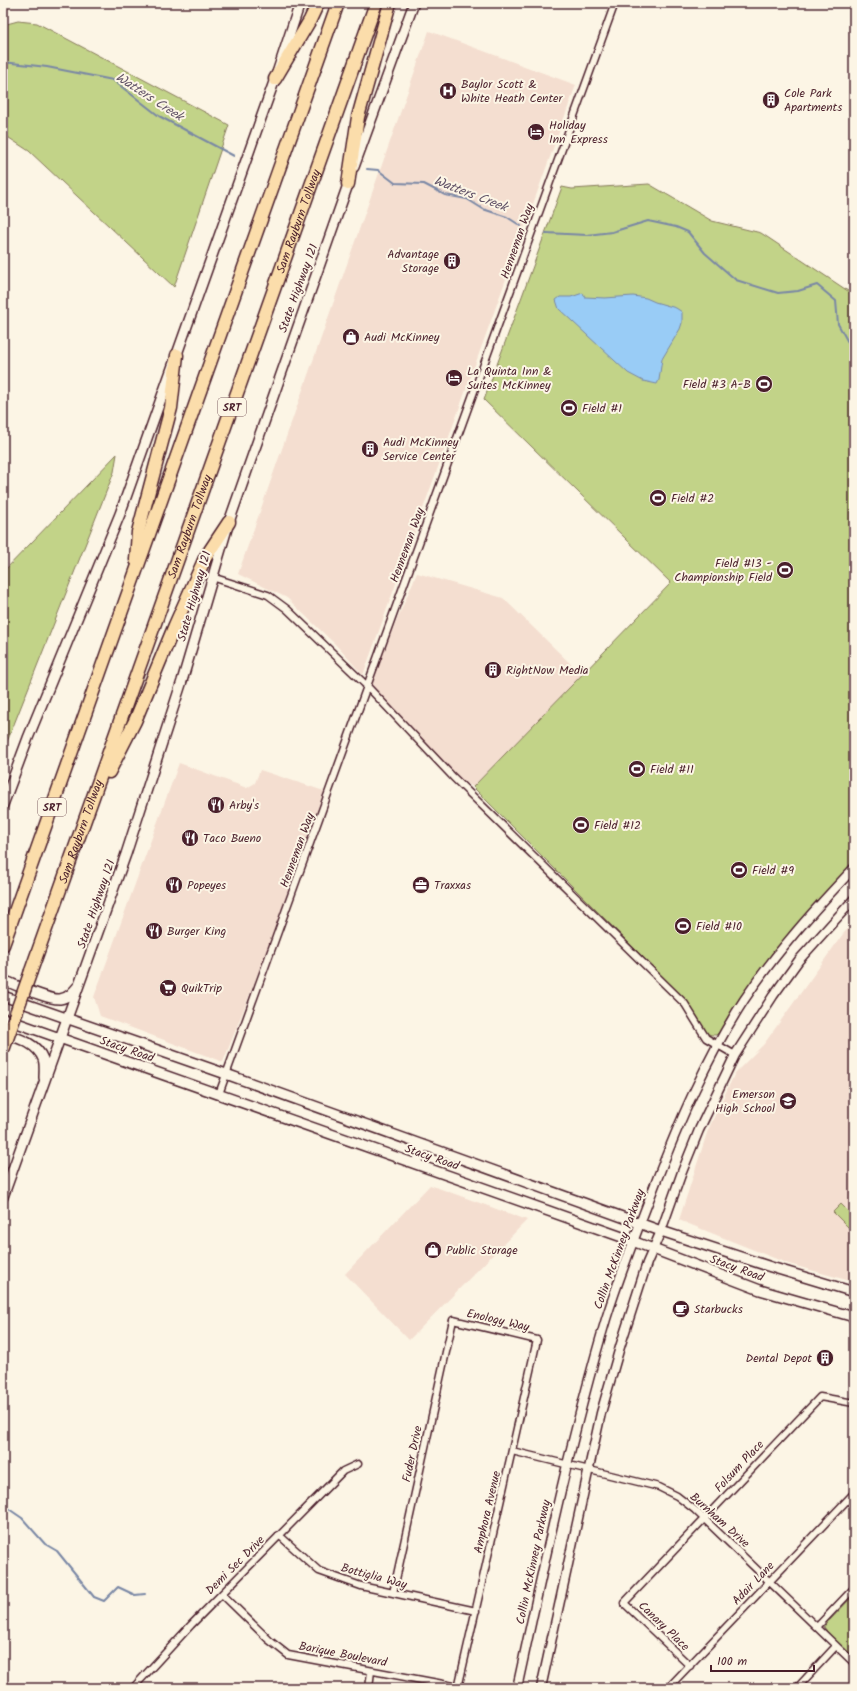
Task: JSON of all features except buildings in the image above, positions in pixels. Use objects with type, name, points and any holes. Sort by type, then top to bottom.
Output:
[{"type":"highway","points":[[275,79],[310,20],[318,3]]},
{"type":"highway","name":"SRT","points":[[3,944],[338,3]]},
{"type":"highway","name":"Sam Rayburn Tollway","points":[[3,1050],[376,3]]},
{"type":"highway","points":[[348,184],[358,117],[390,3]]},
{"type":"highway","points":[[134,578],[138,532],[171,408],[177,356]]},
{"type":"highway","points":[[88,812],[135,721],[205,558],[229,522]]},
{"type":"main road","points":[[3,805],[28,738],[120,514],[275,79],[300,3]]},
{"type":"main road","name":"State Highway 121","points":[[3,1197],[68,1018],[159,757],[229,522],[348,184],[414,3]]},
{"type":"main road","points":[[3,980],[51,998],[61,999],[70,995],[80,984]]},
{"type":"main road","name":"Stacy Road","points":[[3,996],[226,1074],[640,1224],[771,1267],[854,1292]]},
{"type":"main road","name":"Stacy Road","points":[[3,1018],[633,1241],[760,1290],[854,1317]]},
{"type":"main road","points":[[3,1033],[35,1046],[43,1059],[44,1084]]},
{"type":"main road","points":[[416,1164],[423,1145]]},
{"type":"street","name":"Henneman Way","points":[[219,1094],[368,687],[614,3]]},
{"type":"street","points":[[212,577],[268,596],[287,609],[368,687],[453,777],[685,1004],[706,1038],[717,1046],[735,1055]]},
{"type":"street","name":"Collin McKinney Parkway","points":[[517,1688],[567,1465],[588,1382],[607,1316],[633,1241],[681,1120],[717,1046],[744,1002],[776,955],[818,905],[854,868]]},
{"type":"street","points":[[541,1688],[611,1376],[647,1263],[661,1231],[682,1172],[699,1130],[735,1055],[773,996],[799,960],[854,900]]},
{"type":"street","name":"Enology Way","points":[[453,1320],[537,1340]]},
{"type":"street","name":"Fuder Drive","points":[[394,1593],[453,1320]]},
{"type":"street","name":"Amphora Avenue","points":[[458,1688],[537,1340]]},
{"type":"street","name":"Folsum Place","points":[[624,1603],[820,1397],[854,1404]]},
{"type":"street","name":"Burnham Drive","points":[[512,1451],[659,1487],[677,1496],[704,1519],[854,1663]]},
{"type":"street","name":"Demi Sec Drive","points":[[133,1688],[343,1470],[358,1464]]},
{"type":"street","name":"Adair Lane","points":[[668,1688],[854,1493]]},
{"type":"street","name":"Bottiglia Way","points":[[280,1535],[319,1571],[361,1586],[476,1611]]},
{"type":"street","points":[[817,1627],[854,1588]]},
{"type":"street","name":"Barique Boulevard","points":[[222,1594],[269,1640],[288,1655],[458,1688]]},
{"type":"street","name":"Canary Place","points":[[624,1603],[690,1666]]},
{"type":"street","points":[[797,1688],[836,1646]]},
{"type":"street","points":[[368,1688],[371,1672]]},
{"type":"shaded area","points":[[429,31],[576,85],[363,675],[337,646],[287,598],[238,574]]},
{"type":"shaded area","points":[[417,573],[503,598],[582,675],[473,787],[447,771],[368,687]]},
{"type":"shaded area","points":[[179,763],[247,788],[255,783],[260,770],[324,791],[264,958],[223,1062],[100,1016],[94,997]]},
{"type":"shaded area","name":"Emerson High School","points":[[854,922],[854,1282],[789,1264],[679,1220],[708,1130],[735,1073],[764,1044],[843,934]]},
{"type":"shaded area","points":[[430,1185],[527,1220],[409,1340],[345,1274]]},
{"type":"green space","points":[[18,21],[37,23],[229,125],[174,287],[29,151],[3,134],[3,25]]},
{"type":"green space","points":[[649,184],[712,221],[761,233],[854,295],[854,863],[781,942],[748,986],[716,1035],[710,1035],[705,1032],[688,1002],[473,787],[671,583],[484,400],[562,187],[572,189]]},
{"type":"green space","points":[[117,454],[114,472],[3,752],[3,572]]},
{"type":"green space","points":[[841,1204],[854,1217],[854,1225],[850,1229],[833,1212]]},
{"type":"green space","points":[[850,1599],[854,1604],[854,1657],[829,1634],[824,1627],[828,1620],[830,1620]]},
{"type":"water","points":[[583,293],[585,297],[605,298],[633,296],[646,298],[676,308],[682,312],[682,323],[680,329],[662,359],[657,384],[643,381],[628,373],[559,309],[556,300],[560,297],[571,297]]},
{"type":"waterway","name":"Watters Creek","points":[[3,62],[47,67],[113,80],[159,116],[234,156]]},
{"type":"waterway","name":"Watters Creek","points":[[367,169],[378,170],[395,183],[424,184],[445,195],[467,199],[483,209],[507,217],[521,226]]},
{"type":"waterway","name":"Watters Creek","points":[[546,233],[587,235],[612,232],[648,221],[676,227],[688,232],[705,253],[736,280],[778,293],[798,291],[817,285],[836,301],[838,324],[849,344],[854,346]]},
{"type":"waterway","points":[[3,1505],[22,1518],[45,1544],[57,1551],[94,1597],[104,1601],[118,1587],[135,1595],[145,1594]]},
{"type":"place","name":"Baylor Scott & White Heath Center","points":[[448,91]]},
{"type":"place","name":"Cole Park Apartments","points":[[771,100]]},
{"type":"place","name":"Holiday Inn Express","points":[[536,132]]},
{"type":"place","name":"Advantage Storage","points":[[452,261]]},
{"type":"place","name":"Audi McKinney","points":[[351,337]]},
{"type":"place","name":"La Quinta Inn & Suites McKinney","points":[[454,378]]},
{"type":"place","name":"Field #3 A-B","points":[[764,384]]},
{"type":"place","name":"Field #1","points":[[569,408]]},
{"type":"place","name":"Audi McKinney Service Center","points":[[370,449]]},
{"type":"place","name":"Field #2","points":[[658,498]]},
{"type":"place","name":"Field #13 - Championship Field","points":[[785,570]]},
{"type":"place","name":"RightNow Media","points":[[493,670]]},
{"type":"place","name":"Field #11","points":[[637,769]]},
{"type":"place","name":"Arby's","points":[[216,805]]},
{"type":"place","name":"Field #12","points":[[581,825]]},
{"type":"place","name":"Taco Bueno","points":[[190,838]]},
{"type":"place","name":"Field #9","points":[[739,870]]},
{"type":"place","name":"Popeyes","points":[[174,885]]},
{"type":"place","name":"Traxxas","points":[[421,885]]},
{"type":"place","name":"Field #10","points":[[683,926]]},
{"type":"place","name":"Burger King","points":[[154,931]]},
{"type":"place","name":"QuikTrip","points":[[168,988]]},
{"type":"place","name":"Emerson High School","points":[[788,1101]]},
{"type":"place","name":"Public Storage","points":[[433,1250]]},
{"type":"place","name":"Starbucks","points":[[681,1309]]},
{"type":"place","name":"Dental Depot","points":[[825,1358]]}]
